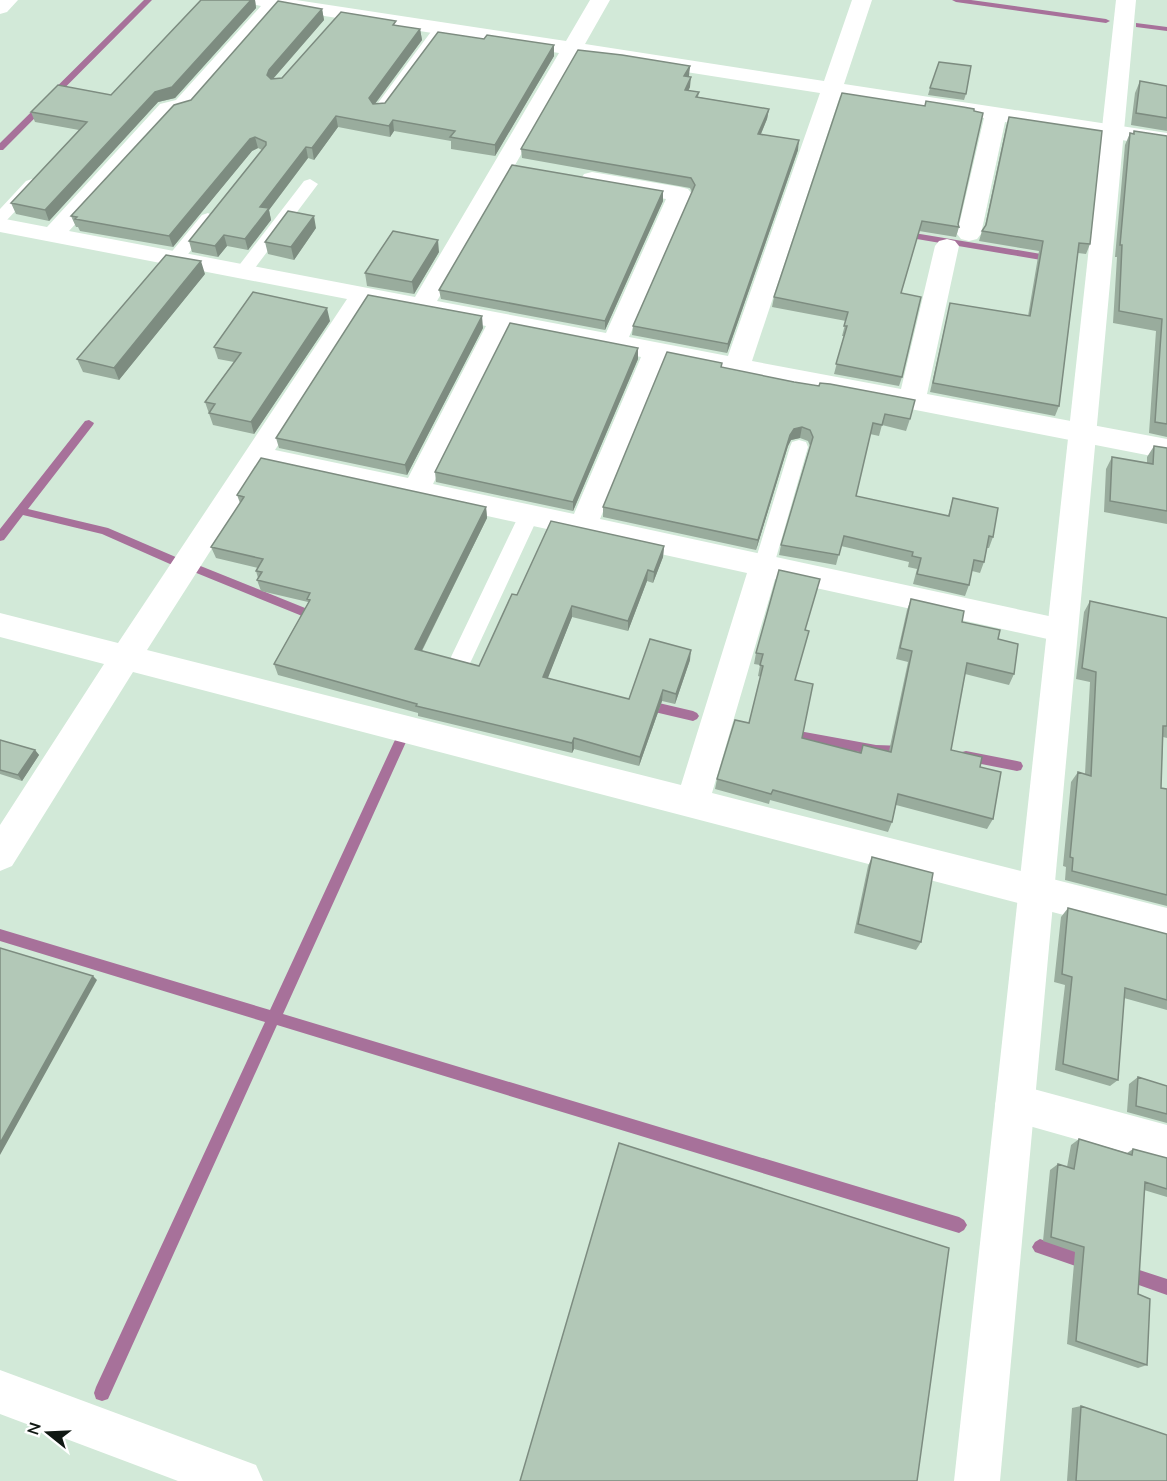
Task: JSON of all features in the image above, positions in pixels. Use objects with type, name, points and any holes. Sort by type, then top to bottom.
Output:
[{"type":"street","points":[[0,8],[8,0]]},
{"type":"street","points":[[422,306],[600,0]]},
{"type":"street","points":[[737,367],[862,0]]},
{"type":"street","points":[[977,1481],[1126,0]]},
{"type":"street","points":[[52,235],[168,109],[184,105],[266,1],[336,17],[441,28],[1167,140]]},
{"type":"street","points":[[912,400],[996,114]]},
{"type":"street","points":[[505,164],[528,168]]},
{"type":"street","points":[[575,176],[680,194],[614,343]]},
{"type":"street","points":[[0,225],[1167,449]]},
{"type":"street","points":[[0,855],[362,295]]},
{"type":"street","points":[[416,490],[501,322]]},
{"type":"street","points":[[583,526],[656,351]]},
{"type":"street","points":[[258,456],[1061,630]]},
{"type":"street","points":[[692,804],[764,565]]},
{"type":"street","points":[[0,625],[1167,924]]},
{"type":"street","points":[[1014,1104],[1167,1145]]},
{"type":"street","points":[[0,1392],[240,1481]]},
{"type":"lane","points":[[380,110],[441,28]]},
{"type":"lane","points":[[0,218],[40,177]]},
{"type":"lane","points":[[243,272],[310,184]]},
{"type":"lane","points":[[175,259],[217,207]]},
{"type":"lane","points":[[764,565],[799,447]]},
{"type":"lane","points":[[462,657],[529,514]]},
{"type":"building","points":[[201,0],[251,0],[172,87],[155,92],[45,210],[11,203],[87,122],[31,112],[58,85],[111,95]]},
{"type":"building","points":[[278,1],[322,9],[269,70],[267,75],[271,79],[282,78],[341,12],[396,21],[393,25],[420,29],[369,98],[373,104],[385,103],[438,32],[484,39],[487,35],[554,45],[495,145],[450,137],[455,131],[393,120],[389,126],[336,116],[312,148],[306,147],[260,207],[269,208],[245,239],[224,235],[215,246],[189,241],[266,145],[266,142],[255,137],[250,139],[169,236],[75,219],[77,217],[71,216],[174,105],[191,100]]},
{"type":"building","points":[[578,50],[690,66],[684,76],[691,77],[685,90],[699,92],[696,97],[769,109],[758,134],[799,140],[728,344],[633,326],[695,185],[691,178],[521,149]]},
{"type":"building","points":[[939,62],[971,66],[966,94],[930,88]]},
{"type":"building","points":[[1140,81],[1167,86],[1167,118],[1136,113]]},
{"type":"building","points":[[842,93],[925,106],[926,101],[974,109],[974,111],[983,113],[959,227],[922,221],[901,293],[921,297],[902,377],[836,364],[847,326],[844,326],[848,312],[774,297]]},
{"type":"building","points":[[1009,117],[1102,131],[1090,244],[1079,243],[1059,406],[933,383],[950,303],[1030,316],[1043,241],[982,231],[986,225]]},
{"type":"building","points":[[1134,131],[1167,136],[1167,424],[1155,422],[1162,319],[1119,311],[1122,245],[1120,245],[1130,133],[1134,134]]},
{"type":"building","points":[[512,165],[663,191],[605,321],[439,290]]},
{"type":"building","points":[[288,211],[314,216],[291,247],[265,242]]},
{"type":"building","points":[[393,231],[438,240],[412,282],[365,273]]},
{"type":"building","points":[[166,255],[201,261],[114,368],[77,359]]},
{"type":"building","points":[[253,292],[327,308],[251,422],[209,413],[215,404],[205,402],[241,353],[214,347]]},
{"type":"building","points":[[368,295],[482,316],[405,465],[276,438]]},
{"type":"building","points":[[510,323],[638,348],[573,502],[435,472]]},
{"type":"building","points":[[667,352],[722,363],[721,367],[794,382],[819,386],[820,383],[830,384],[915,400],[910,419],[885,414],[882,425],[873,423],[856,496],[949,516],[953,498],[998,508],[993,537],[989,536],[984,562],[974,560],[969,585],[917,574],[921,558],[912,556],[913,552],[844,536],[839,555],[781,545],[813,437],[810,430],[802,427],[794,429],[790,435],[758,540],[603,507]]},
{"type":"building","points":[[1154,446],[1167,448],[1167,511],[1110,501],[1112,457],[1153,464]]},
{"type":"building","points":[[261,458],[486,507],[415,649],[479,666],[512,594],[517,595],[551,521],[664,546],[654,572],[648,570],[628,621],[572,606],[543,677],[629,699],[650,639],[691,650],[676,694],[663,690],[640,757],[574,738],[572,743],[416,706],[417,704],[274,664],[310,600],[307,599],[310,593],[257,580],[262,572],[256,571],[263,559],[211,547],[244,497],[237,495]]},
{"type":"building","points":[[779,570],[820,579],[805,630],[809,631],[795,680],[813,684],[802,738],[861,753],[863,745],[891,752],[912,651],[900,648],[911,599],[964,611],[962,622],[1000,630],[998,639],[1018,644],[1014,674],[967,663],[951,750],[982,757],[980,767],[1001,772],[993,819],[898,794],[892,822],[773,790],[771,794],[717,779],[735,720],[749,723],[763,666],[760,665],[763,654],[756,653]]},
{"type":"building","points":[[1090,601],[1167,618],[1167,726],[1163,726],[1161,788],[1167,789],[1167,895],[1072,871],[1073,858],[1070,857],[1078,772],[1091,776],[1096,672],[1082,668]]},
{"type":"building","points":[[0,740],[35,750],[18,775],[0,770]]},
{"type":"building","points":[[872,857],[933,873],[921,942],[858,924]]},
{"type":"building","points":[[1068,908],[1167,934],[1167,1000],[1125,988],[1118,1080],[1063,1064],[1072,977],[1062,974]]},
{"type":"building","points":[[0,948],[93,976],[0,1143]]},
{"type":"building","points":[[1138,1077],[1167,1086],[1167,1114],[1136,1106]]},
{"type":"building","points":[[1079,1139],[1132,1155],[1133,1149],[1167,1158],[1167,1189],[1145,1182],[1138,1294],[1150,1299],[1147,1365],[1076,1341],[1084,1247],[1051,1237],[1058,1164],[1074,1169]]},
{"type":"building","points":[[619,1143],[949,1248],[917,1481],[520,1481]]},
{"type":"building","points":[[1081,1406],[1167,1435],[1167,1481],[1076,1481]]},
{"type":"waterway","points":[[0,148],[148,0]]},
{"type":"waterway","points":[[956,0],[1106,21]]},
{"type":"waterway","points":[[1139,25],[1167,29]]},
{"type":"waterway","points":[[902,234],[1053,259]]},
{"type":"waterway","points":[[20,511],[89,423]]},
{"type":"waterway","points":[[0,537],[20,511]]},
{"type":"waterway","points":[[20,511],[104,531],[174,561]]},
{"type":"waterway","points":[[198,569],[316,617]]},
{"type":"waterway","points":[[646,705],[693,716]]},
{"type":"waterway","points":[[788,734],[876,750],[904,751]]},
{"type":"waterway","points":[[274,1018],[400,742]]},
{"type":"waterway","points":[[966,756],[1017,766]]},
{"type":"waterway","points":[[0,935],[274,1018]]},
{"type":"waterway","points":[[102,1393],[274,1018]]},
{"type":"waterway","points":[[274,1018],[959,1225]]},
{"type":"waterway","points":[[1040,1247],[1090,1263]]},
{"type":"waterway","points":[[1124,1273],[1167,1287]]}]
